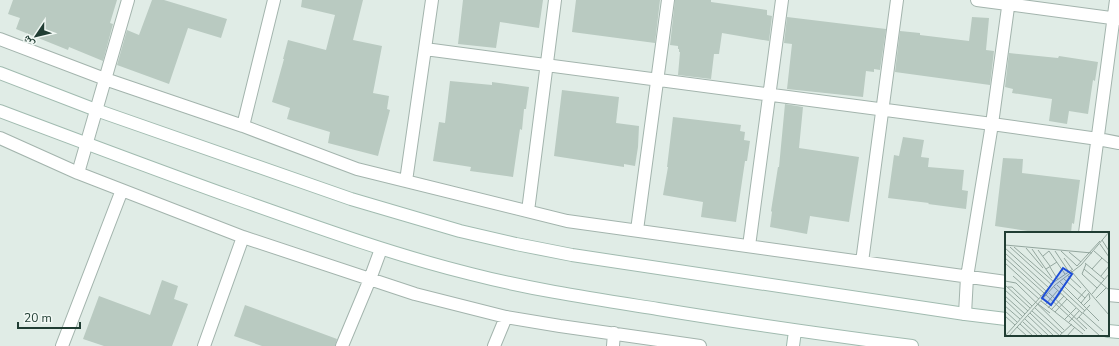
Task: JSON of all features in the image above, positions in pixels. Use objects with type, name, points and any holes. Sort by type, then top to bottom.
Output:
[{"type":"street","points":[[78,173],[128,0]]},
{"type":"street","points":[[243,126],[274,0]]},
{"type":"street","points":[[406,181],[432,0]]},
{"type":"street","points":[[528,211],[555,0]]},
{"type":"street","points":[[637,230],[668,0]]},
{"type":"street","points":[[749,246],[768,95],[782,0]]},
{"type":"street","points":[[862,262],[897,0]]},
{"type":"street","points":[[977,0],[1009,2],[1116,18]]},
{"type":"street","points":[[1085,232],[1116,18],[1116,0]]},
{"type":"street","points":[[965,314],[967,277],[992,124],[1009,2]]},
{"type":"street","points":[[0,39],[105,79],[243,126],[357,169],[568,221],[1005,282]]},
{"type":"street","points":[[425,49],[992,124],[1119,143]]},
{"type":"street","points":[[0,73],[96,110],[351,199],[447,227],[516,244],[628,264],[965,314],[1005,318]]},
{"type":"street","points":[[0,111],[86,144],[339,236],[433,264],[515,285],[569,295],[795,331],[912,346]]},
{"type":"street","points":[[0,138],[78,173],[243,237],[415,294],[506,317],[700,346]]},
{"type":"street","points":[[62,346],[122,190]]},
{"type":"street","points":[[204,346],[243,237]]},
{"type":"street","points":[[342,346],[370,279],[381,248]]},
{"type":"street","points":[[1109,295],[1119,296]]},
{"type":"street","points":[[494,346],[506,317]]},
{"type":"street","points":[[503,346],[506,317]]},
{"type":"street","points":[[793,346],[795,331]]},
{"type":"street","points":[[1109,331],[1119,332]]},
{"type":"street","points":[[613,346],[614,333]]},
{"type":"building","points":[[13,0],[117,0],[110,23],[113,24],[103,61],[69,47],[68,50],[16,29],[20,18],[8,14]]},
{"type":"building","points":[[152,0],[164,0],[227,19],[221,38],[188,28],[169,84],[117,65],[127,30],[139,35]]},
{"type":"building","points":[[302,0],[363,0],[353,40],[382,46],[373,93],[389,96],[387,109],[390,110],[378,156],[328,143],[330,132],[287,119],[290,108],[272,102],[288,40],[326,50],[335,15],[301,7]]},
{"type":"building","points":[[463,0],[543,0],[539,28],[500,22],[496,48],[458,44]]},
{"type":"building","points":[[576,0],[660,0],[655,43],[572,32]]},
{"type":"building","points":[[675,0],[711,0],[711,2],[767,10],[767,15],[772,16],[769,41],[722,33],[719,54],[714,54],[711,79],[678,75],[680,52],[678,46],[670,45]]},
{"type":"building","points":[[787,17],[886,29],[880,70],[874,69],[874,72],[866,71],[863,97],[787,89],[792,44],[784,43]]},
{"type":"building","points":[[972,17],[989,18],[986,50],[994,51],[990,85],[895,72],[900,31],[969,41]]},
{"type":"building","points":[[1009,53],[1058,58],[1059,56],[1098,62],[1095,81],[1093,80],[1088,114],[1069,111],[1067,124],[1049,121],[1052,99],[1012,93],[1013,89],[1005,87]]},
{"type":"building","points":[[450,81],[492,85],[492,82],[529,87],[526,109],[524,109],[522,130],[520,129],[513,177],[470,171],[471,167],[433,161],[439,122],[445,123]]},
{"type":"building","points":[[562,90],[619,97],[616,123],[639,126],[635,166],[624,164],[624,167],[554,156]]},
{"type":"building","points":[[785,104],[803,107],[799,148],[859,157],[849,222],[810,216],[807,234],[770,227],[771,211],[779,167]]},
{"type":"building","points":[[673,117],[741,125],[740,131],[745,132],[744,140],[750,141],[747,161],[745,161],[736,222],[701,217],[703,202],[663,195],[668,167]]},
{"type":"building","points":[[903,137],[924,140],[921,157],[929,158],[928,167],[964,170],[962,190],[968,191],[966,209],[888,198],[894,155],[899,156]]},
{"type":"building","points":[[1003,158],[1023,159],[1022,173],[1080,180],[1074,224],[1072,223],[1071,232],[1034,232],[995,226]]},
{"type":"building","points":[[162,280],[178,286],[174,299],[188,304],[172,346],[104,346],[83,339],[99,296],[150,315]]},
{"type":"building","points":[[245,305],[337,339],[335,346],[262,346],[234,336]]}]
